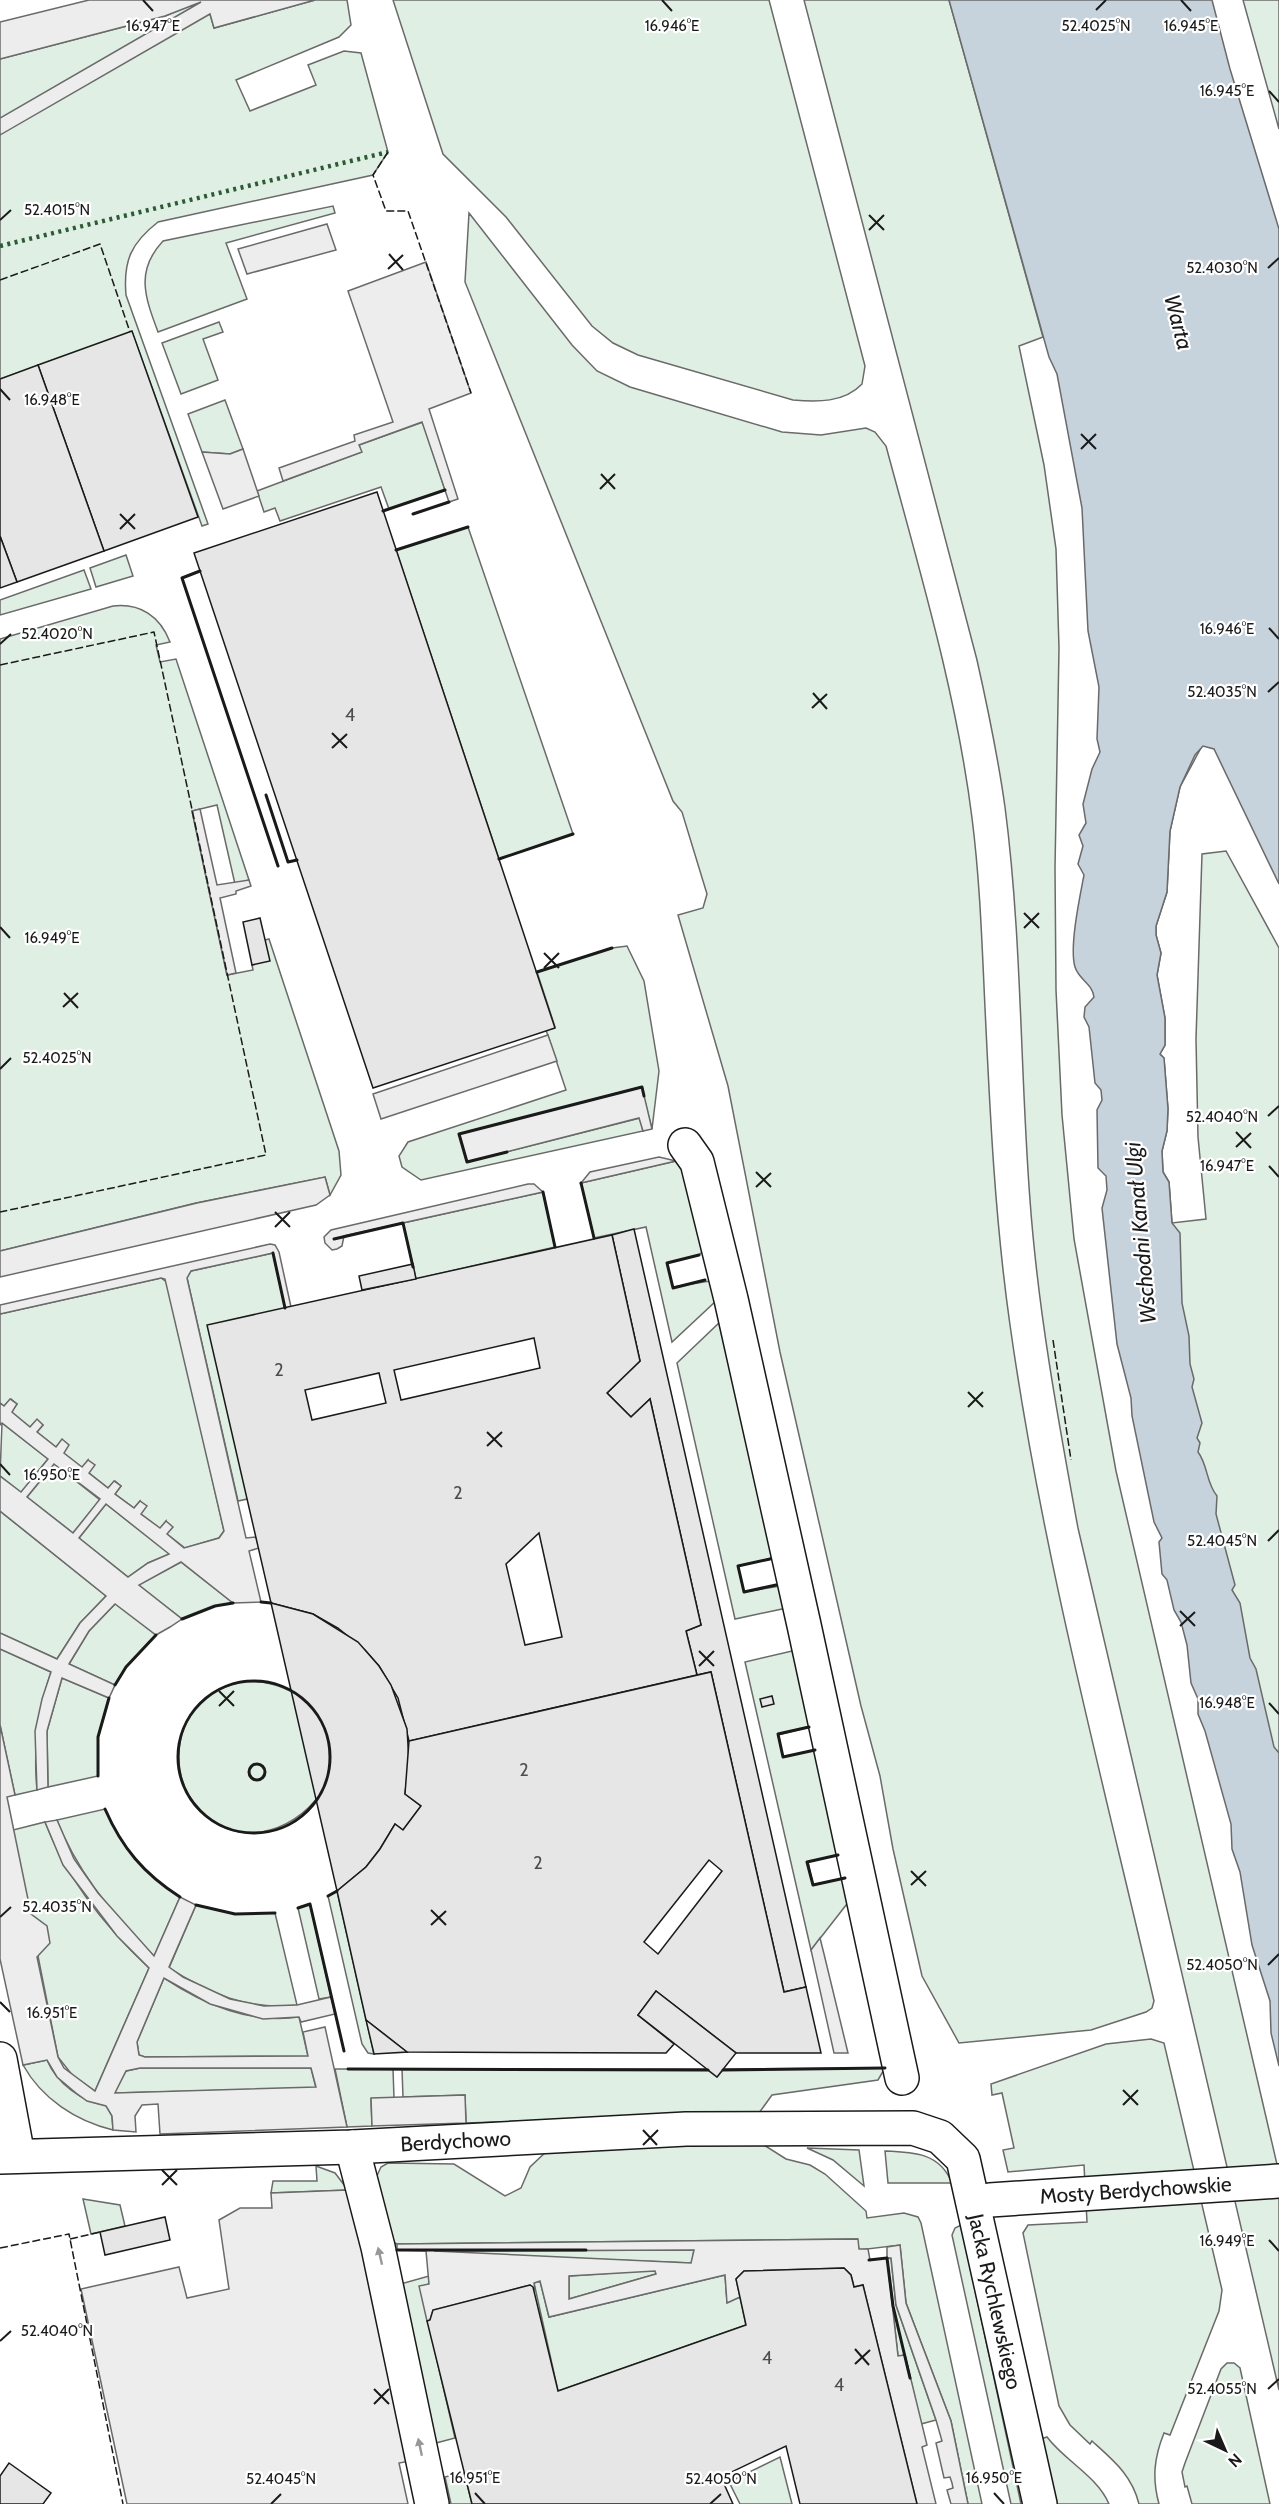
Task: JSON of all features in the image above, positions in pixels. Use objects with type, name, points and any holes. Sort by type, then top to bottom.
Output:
[{"type":"street","points":[[685,1145],[697,1162],[734,1311],[902,2078]]},
{"type":"street","points":[[0,2059],[9,2157]]},
{"type":"street","name":"Berdychowo","points":[[9,2157],[352,2147],[686,2129],[913,2128]]},
{"type":"street","name":"Jacka Rychlewskiego","points":[[913,2128],[940,2137],[963,2159],[1040,2504]]},
{"type":"street","points":[[352,2147],[378,2247],[432,2504]]},
{"type":"street","name":"Mosty Berdychowskie","points":[[1000,2199],[1279,2181]]},
{"type":"green space","points":[[206,0],[214,28],[315,0],[347,0],[351,25],[339,37],[236,80],[250,111],[316,85],[308,65],[344,51],[361,53],[388,152],[373,175],[158,222],[135,245],[126,272],[126,295],[208,524],[202,526],[132,332],[0,379],[0,59],[165,16]]},
{"type":"green space","points":[[393,0],[769,0],[865,366],[862,384],[839,398],[821,401],[793,400],[638,355],[613,343],[592,326],[506,217],[443,154]]},
{"type":"green space","points":[[804,0],[949,0],[1043,337],[1019,346],[1044,465],[1056,549],[1059,648],[1055,868],[1056,990],[1062,1115],[1074,1239],[1116,1471],[1279,2173],[1279,2390],[1078,1528],[1056,1406],[1043,1324],[1034,1241],[1011,856],[992,733],[977,660]]},
{"type":"green space","points":[[1243,0],[1279,0],[1279,129]]},
{"type":"green space","points":[[333,206],[335,213],[226,243],[247,299],[158,332],[149,307],[145,285],[149,263],[163,241]]},
{"type":"green space","points":[[469,213],[572,345],[597,371],[630,387],[782,432],[821,435],[866,428],[875,432],[886,446],[935,630],[965,771],[977,865],[994,1167],[1000,1246],[1010,1325],[1023,1410],[1056,1580],[1154,2001],[1152,2008],[1146,2012],[1091,2030],[959,2043],[922,1976],[893,1849],[880,1776],[861,1706],[780,1352],[728,1086],[678,915],[703,908],[707,894],[682,812],[673,801],[465,282]]},
{"type":"green space","points":[[219,322],[223,332],[203,339],[218,380],[181,394],[162,343]]},
{"type":"green space","points":[[225,400],[243,449],[230,454],[202,452],[188,414]]},
{"type":"green space","points":[[423,422],[445,490],[389,509],[381,487],[280,521],[275,508],[264,512],[257,491],[361,452],[359,445]]},
{"type":"green space","points":[[468,527],[573,834],[499,859],[396,550]]},
{"type":"green space","points":[[126,555],[133,576],[96,587],[90,568]]},
{"type":"green space","points":[[84,570],[91,589],[0,615],[0,600]]},
{"type":"green space","points":[[113,606],[132,607],[148,613],[161,625],[170,642],[156,645],[160,662],[176,659],[249,880],[235,884],[217,805],[192,811],[227,975],[253,970],[252,965],[265,940],[269,939],[339,1151],[341,1175],[330,1195],[325,1177],[196,1203],[0,1251],[0,639]]},
{"type":"green space","points":[[1202,746],[1180,787],[1170,831],[1167,892],[1156,926],[1161,953],[1157,975],[1165,1018],[1165,1045],[1160,1054],[1164,1058],[1168,1109],[1167,1131],[1162,1151],[1163,1172],[1169,1182],[1172,1223],[1206,1219],[1198,1137],[1196,1039],[1202,854],[1226,851],[1279,948],[1279,1868],[1191,1485],[1131,842],[1144,814]]},
{"type":"green space","points":[[627,946],[644,981],[659,1071],[652,1129],[641,1087],[460,1134],[467,1162],[640,1118],[643,1131],[421,1180],[402,1167],[399,1156],[408,1142],[566,1090],[546,1030],[555,1027],[537,972],[612,948]]},
{"type":"green space","points":[[676,1161],[685,1169],[703,1251],[699,1255],[667,1263],[673,1287],[710,1281],[717,1300],[672,1342],[646,1227],[594,1238],[581,1183]]},
{"type":"green space","points":[[543,1192],[555,1247],[416,1279],[403,1223]]},
{"type":"green space","points":[[273,1253],[285,1308],[247,1499],[238,1501],[187,1278],[191,1271]]},
{"type":"green space","points":[[161,1278],[168,1283],[224,1531],[219,1538],[185,1548],[167,1534],[166,1521],[160,1529],[141,1514],[140,1501],[134,1508],[115,1494],[121,1486],[115,1481],[108,1488],[89,1473],[88,1460],[82,1468],[63,1453],[62,1440],[56,1447],[37,1432],[43,1425],[37,1420],[30,1427],[11,1412],[17,1404],[11,1399],[4,1406],[0,1403],[0,1314]]},
{"type":"green space","points":[[720,1322],[773,1554],[770,1559],[738,1566],[744,1592],[780,1586],[785,1605],[782,1609],[735,1619],[677,1363]]},
{"type":"green space","points":[[2,1423],[48,1459],[21,1493],[0,1476]]},
{"type":"green space","points":[[54,1464],[100,1500],[73,1533],[27,1497]]},
{"type":"green space","points":[[106,1504],[170,1554],[148,1563],[128,1577],[79,1538]]},
{"type":"green space","points":[[0,1511],[106,1596],[80,1623],[57,1659],[0,1633]]},
{"type":"green space","points":[[181,1562],[233,1603],[215,1606],[182,1619],[138,1585]]},
{"type":"green space","points":[[116,1603],[156,1635],[126,1667],[115,1685],[69,1664],[89,1631]]},
{"type":"green space","points":[[0,1649],[51,1672],[38,1730],[37,1790],[15,1795],[0,1725]]},
{"type":"green space","points":[[796,1652],[812,1723],[809,1727],[778,1735],[783,1757],[815,1750],[838,1855],[808,1862],[813,1885],[845,1878],[850,1900],[811,1950],[745,1662]]},
{"type":"green space","points":[[62,1678],[109,1698],[98,1737],[98,1776],[48,1787],[47,1731]]},
{"type":"green space","points":[[245,1681],[272,1684],[298,1695],[321,1793],[309,1807],[279,1827],[262,1832],[244,1833],[227,1829],[211,1820],[197,1807],[182,1779],[179,1747],[189,1717],[199,1705],[219,1689]]},
{"type":"green space","points":[[105,1809],[119,1836],[135,1859],[155,1879],[180,1897],[154,1956],[98,1893],[75,1858],[57,1820]]},
{"type":"green space","points":[[45,1822],[64,1863],[89,1901],[117,1936],[149,1968],[95,2091],[73,2076],[58,2057],[13,1830]]},
{"type":"green space","points":[[337,1891],[374,2054],[368,2053],[362,2044],[328,1896]]},
{"type":"green space","points":[[310,1904],[331,1997],[319,1999],[298,1908]]},
{"type":"green space","points":[[196,1905],[235,1914],[275,1913],[297,2005],[246,2003],[214,1992],[169,1968]]},
{"type":"green space","points":[[164,1978],[228,2010],[263,2018],[299,2017],[308,2056],[145,2057],[139,2055],[137,2042]]},
{"type":"green space","points":[[1151,2039],[1164,2043],[1222,2290],[1219,2311],[1170,2435],[1164,2433],[1158,2451],[1155,2485],[1159,2504],[1139,2504],[1127,2476],[1092,2441],[1090,2444],[1070,2425],[1059,2406],[1023,2233],[1028,2225],[1087,2222],[1084,2165],[1008,2172],[1003,2150],[1014,2148],[1002,2093],[992,2095],[991,2084],[1106,2044]]},
{"type":"green space","points":[[47,2060],[57,2076],[71,2090],[88,2100],[106,2105],[112,2116],[113,2130],[86,2121],[61,2107],[40,2088],[23,2065]]},
{"type":"green space","points":[[140,2068],[311,2068],[316,2088],[114,2093],[126,2071]]},
{"type":"green space","points":[[885,2068],[878,2080],[772,2095],[759,2113],[466,2123],[465,2095],[403,2097],[402,2069],[706,2069],[717,2077],[724,2069]]},
{"type":"green space","points":[[335,2069],[393,2069],[394,2098],[371,2099],[372,2126],[347,2127]]},
{"type":"green space","points":[[714,2143],[764,2145],[786,2159],[810,2165],[825,2174],[866,2211],[867,2218],[904,2213],[918,2217],[982,2504],[968,2504],[951,2421],[906,2303],[900,2245],[859,2250],[857,2239],[397,2244],[393,2242],[375,2180],[381,2167],[388,2163],[454,2164],[505,2196],[521,2188],[530,2167],[548,2150]]},
{"type":"green space","points":[[807,2148],[859,2150],[864,2186],[833,2160]]},
{"type":"green space","points":[[885,2151],[925,2156],[941,2165],[952,2183],[888,2183]]},
{"type":"green space","points":[[316,2166],[335,2173],[348,2190],[271,2193],[273,2181],[317,2181]]},
{"type":"green space","points":[[83,2199],[120,2205],[125,2226],[91,2234]]},
{"type":"green space","points":[[961,2225],[1021,2504],[1011,2504],[952,2235],[955,2228]]},
{"type":"green space","points":[[694,2250],[692,2263],[436,2253],[433,2251]]},
{"type":"green space","points":[[887,2258],[891,2258],[896,2305],[936,2420],[921,2424],[905,2355],[898,2356]]},
{"type":"green space","points":[[656,2270],[656,2274],[569,2299],[569,2276]]},
{"type":"green space","points":[[725,2275],[727,2302],[740,2297],[746,2325],[558,2391],[534,2283],[540,2281],[549,2317]]},
{"type":"green space","points":[[429,2276],[429,2284],[420,2287],[455,2438],[436,2443],[397,2285]]},
{"type":"green space","points":[[1227,2363],[1234,2363],[1240,2368],[1270,2504],[1192,2504],[1187,2486],[1185,2487],[1182,2472],[1185,2463],[1221,2369]]},
{"type":"green space","points":[[1047,2437],[1097,2485],[1109,2504],[1057,2504],[1041,2439]]},
{"type":"green space","points":[[780,2457],[792,2504],[740,2504],[729,2482]]},
{"type":"green space","points":[[464,2472],[472,2504],[451,2504],[445,2477]]},
{"type":"shaded area","points":[[89,0],[315,0],[214,28],[210,14],[0,135],[0,118],[201,2],[165,16],[0,59],[0,22]]},
{"type":"shaded area","points":[[327,224],[336,250],[247,274],[238,249]]},
{"type":"shaded area","points":[[426,262],[471,393],[429,409],[458,499],[449,502],[422,422],[359,445],[362,452],[283,481],[279,468],[355,441],[354,435],[393,422],[348,291]]},
{"type":"shaded area","points":[[243,449],[259,496],[223,509],[202,452],[230,454]]},
{"type":"shaded area","points":[[200,809],[217,885],[249,880],[251,886],[236,891],[236,894],[220,898],[236,973],[227,975],[192,811]]},
{"type":"shaded area","points":[[548,1035],[557,1061],[381,1119],[373,1094]]},
{"type":"shaded area","points":[[642,1087],[652,1129],[643,1131],[639,1118],[467,1162],[459,1134]]},
{"type":"shaded area","points":[[659,1157],[676,1161],[581,1183],[590,1172]]},
{"type":"shaded area","points":[[325,1177],[330,1195],[316,1205],[0,1277],[0,1251],[197,1203]]},
{"type":"shaded area","points":[[534,1184],[543,1192],[344,1236],[342,1246],[337,1249],[332,1250],[325,1243],[324,1237],[331,1230]]},
{"type":"shaded area","points":[[270,1244],[275,1245],[279,1252],[291,1307],[285,1308],[273,1253],[191,1271],[187,1278],[246,1538],[256,1537],[259,1548],[249,1551],[261,1602],[233,1603],[181,1562],[139,1585],[182,1619],[170,1627],[156,1635],[115,1604],[89,1631],[69,1664],[115,1685],[109,1698],[62,1678],[47,1731],[48,1787],[37,1790],[35,1731],[51,1672],[0,1649],[0,1633],[57,1659],[80,1623],[106,1596],[0,1511],[0,1476],[21,1492],[48,1459],[2,1423],[0,1425],[0,1403],[4,1406],[10,1399],[17,1404],[12,1412],[30,1427],[37,1419],[43,1425],[37,1432],[56,1447],[62,1439],[69,1445],[64,1453],[82,1467],[88,1460],[95,1465],[89,1473],[108,1488],[114,1481],[121,1486],[115,1494],[134,1508],[140,1501],[147,1506],[141,1514],[160,1528],[166,1521],[173,1527],[167,1534],[184,1548],[219,1538],[224,1531],[165,1279],[161,1278],[0,1314],[0,1305]],"holes":[[[54,1464],[100,1499],[73,1533],[27,1497]],[[106,1504],[169,1554],[148,1563],[128,1577],[79,1538]]]},
{"type":"shaded area","points":[[0,1725],[15,1795],[7,1797],[31,1914],[47,1926],[50,1943],[37,1957],[58,2057],[64,2068],[95,2091],[149,1968],[117,1936],[63,1865],[45,1822],[57,1820],[74,1859],[98,1893],[154,1956],[180,1897],[196,1905],[169,1967],[183,1977],[230,1999],[264,2006],[297,2005],[331,1997],[335,2014],[301,2022],[299,2017],[263,2019],[210,2004],[164,1978],[137,2042],[139,2055],[145,2057],[308,2056],[303,2032],[325,2027],[347,2127],[160,2134],[158,2104],[142,2105],[135,2116],[136,2132],[113,2130],[112,2116],[106,2106],[87,2101],[76,2093],[57,2077],[47,2060],[23,2065],[0,1959]],"holes":[[[140,2068],[311,2068],[316,2087],[115,2093],[126,2071]]]},
{"type":"shaded area","points":[[820,1938],[848,2053],[834,2053],[811,1950]]},
{"type":"shaded area","points":[[465,2095],[466,2123],[372,2126],[371,2098]]},
{"type":"shaded area","points":[[348,2190],[410,2461],[399,2463],[408,2504],[127,2504],[81,2289],[179,2267],[187,2298],[229,2289],[219,2220],[240,2208],[272,2208],[271,2193]]},
{"type":"shaded area","points":[[858,2239],[859,2249],[868,2249],[870,2260],[887,2258],[898,2356],[905,2355],[927,2445],[922,2447],[936,2504],[917,2504],[863,2285],[854,2287],[851,2275],[844,2268],[744,2271],[736,2279],[740,2297],[727,2303],[725,2275],[549,2317],[540,2281],[534,2283],[535,2290],[530,2285],[433,2310],[430,2320],[427,2321],[419,2286],[429,2284],[426,2251],[397,2250],[397,2244]],"holes":[[[694,2250],[691,2263],[434,2251]],[[655,2271],[656,2274],[569,2299],[569,2276]]]},
{"type":"shaded area","points":[[900,2245],[906,2303],[951,2421],[968,2504],[951,2504],[947,2490],[953,2488],[952,2483],[950,2477],[944,2478],[936,2443],[942,2441],[896,2305],[891,2258],[887,2258],[887,2247]]},
{"type":"water","points":[[949,0],[1212,0],[1230,69],[1279,229],[1279,884],[1214,749],[1203,746],[1195,755],[1180,787],[1170,831],[1167,892],[1156,926],[1156,935],[1161,953],[1157,975],[1165,1018],[1165,1045],[1160,1054],[1164,1058],[1168,1109],[1167,1131],[1162,1151],[1163,1172],[1169,1182],[1172,1223],[1180,1233],[1182,1303],[1189,1336],[1190,1364],[1194,1379],[1192,1387],[1202,1423],[1197,1438],[1200,1443],[1198,1452],[1217,1496],[1216,1514],[1235,1585],[1232,1590],[1240,1603],[1250,1658],[1256,1669],[1274,1747],[1279,1753],[1279,2066],[1271,2033],[1270,2001],[1252,1945],[1240,1872],[1232,1849],[1231,1824],[1205,1731],[1198,1714],[1198,1699],[1191,1683],[1187,1645],[1181,1622],[1174,1610],[1167,1580],[1162,1574],[1159,1542],[1162,1538],[1154,1522],[1132,1416],[1131,1398],[1117,1344],[1102,1208],[1107,1190],[1106,1176],[1098,1168],[1097,1110],[1102,1100],[1101,1090],[1095,1083],[1089,1027],[1084,1017],[1085,1007],[1094,997],[1091,988],[1075,967],[1073,947],[1084,875],[1078,864],[1083,846],[1079,835],[1086,823],[1083,804],[1092,769],[1100,752],[1097,739],[1099,687],[1088,631],[1082,508],[1057,374],[1049,357]]},
{"type":"building","points":[[132,331],[198,517],[104,551],[38,365]]},
{"type":"building","points":[[38,365],[104,551],[17,582],[0,536],[0,379]]},
{"type":"building","points":[[377,492],[555,1028],[373,1088],[194,553]]},
{"type":"building","points":[[0,536],[17,582],[0,588]]},
{"type":"building","points":[[260,918],[270,961],[252,965],[243,922]]},
{"type":"building","points":[[634,1229],[806,1987],[784,1992],[711,1672],[697,1675],[686,1631],[701,1625],[650,1399],[631,1417],[607,1393],[640,1361],[612,1235]]},
{"type":"building","points":[[612,1235],[640,1361],[607,1393],[631,1417],[650,1399],[701,1625],[686,1631],[697,1675],[409,1741],[398,1698],[379,1666],[365,1650],[338,1628],[313,1614],[271,1603],[207,1325]],"holes":[[[534,1338],[540,1368],[401,1400],[394,1370]],[[379,1373],[386,1403],[312,1420],[305,1390]],[[539,1533],[562,1637],[525,1645],[506,1564]]]},
{"type":"building","points":[[413,1264],[416,1279],[362,1290],[359,1276]]},
{"type":"building","points":[[271,1603],[313,1614],[358,1642],[379,1666],[391,1685],[407,1729],[409,1761],[405,1794],[421,1806],[403,1830],[395,1824],[366,1867],[337,1891]]},
{"type":"building","points":[[711,1672],[784,1992],[806,1987],[821,2053],[736,2053],[656,1991],[638,2015],[674,2044],[666,2053],[407,2052],[366,2020],[337,1891],[366,1867],[395,1824],[403,1830],[421,1806],[405,1794],[409,1741]],"holes":[[[709,1860],[722,1871],[658,1954],[644,1942]]]},
{"type":"building","points":[[772,1696],[774,1704],[762,1707],[760,1699]]},
{"type":"building","points":[[656,1991],[736,2053],[717,2077],[638,2015]]},
{"type":"building","points":[[366,2020],[407,2052],[374,2054]]},
{"type":"building","points":[[165,2217],[170,2240],[105,2255],[100,2232]]},
{"type":"building","points":[[844,2268],[851,2275],[854,2287],[863,2285],[917,2504],[800,2504],[786,2446],[721,2477],[733,2504],[472,2504],[427,2321],[430,2320],[433,2310],[530,2285],[533,2287],[558,2391],[746,2325],[736,2279],[744,2271]]},
{"type":"building","points":[[9,2463],[51,2493],[43,2504],[0,2504],[0,2476]]},
{"type":"hedge","points":[[0,246],[388,152]]},
{"type":"fence","points":[[388,152],[373,175],[386,211],[408,211],[471,393]]},
{"type":"fence","points":[[0,280],[100,244],[130,332]]},
{"type":"fence","points":[[0,665],[154,632],[266,1155],[0,1212]]},
{"type":"fence","points":[[1053,1340],[1071,1460]]},
{"type":"fence","points":[[70,2239],[100,2232]]},
{"type":"fence","points":[[0,2248],[69,2234],[123,2504]]},
{"type":"wall","points":[[383,511],[445,490]]},
{"type":"wall","points":[[413,514],[449,502]]},
{"type":"wall","points":[[396,550],[468,527]]},
{"type":"wall","points":[[200,571],[182,578],[278,866]]},
{"type":"wall","points":[[266,795],[288,862],[297,860]]},
{"type":"wall","points":[[499,859],[573,834]]},
{"type":"wall","points":[[537,972],[612,948]]},
{"type":"wall","points":[[507,1152],[467,1162],[459,1134],[642,1087],[644,1096]]},
{"type":"wall","points":[[581,1183],[594,1238]]},
{"type":"wall","points":[[543,1192],[555,1247]]},
{"type":"wall","points":[[334,1239],[403,1223],[413,1267]]},
{"type":"wall","points":[[273,1253],[285,1308]]},
{"type":"wall","points":[[699,1255],[667,1263],[673,1288],[705,1280]]},
{"type":"wall","points":[[770,1559],[738,1566],[744,1592],[776,1585]]},
{"type":"wall","points":[[261,1602],[271,1603]]},
{"type":"wall","points":[[182,1619],[215,1606],[233,1603]]},
{"type":"wall","points":[[115,1685],[126,1667],[156,1635]]},
{"type":"wall","points":[[254,1681],[283,1687],[308,1703],[324,1728],[330,1757],[324,1786],[308,1811],[283,1827],[254,1833],[225,1827],[200,1811],[184,1786],[178,1757],[184,1728],[200,1703],[225,1687],[254,1681]]},
{"type":"wall","points":[[98,1776],[98,1737],[109,1698]]},
{"type":"wall","points":[[809,1727],[778,1734],[783,1757],[815,1750]]},
{"type":"wall","points":[[257,1764],[265,1772],[257,1780],[249,1772],[257,1764]]},
{"type":"wall","points":[[105,1809],[119,1836],[135,1859],[155,1879],[180,1897]]},
{"type":"wall","points":[[838,1855],[807,1862],[813,1885],[845,1878]]},
{"type":"wall","points":[[328,1896],[337,1891]]},
{"type":"wall","points":[[298,1908],[310,1904],[344,2051]]},
{"type":"wall","points":[[196,1905],[235,1914],[275,1913]]},
{"type":"wall","points":[[723,2070],[885,2068]]},
{"type":"wall","points":[[348,2069],[708,2070]]},
{"type":"wall","points":[[397,2250],[586,2250]]},
{"type":"wall","points":[[869,2260],[887,2258],[893,2306],[910,2378]]},
{"type":"water label","name":"Warta","points":[[1179,322]]},
{"type":"water label","name":"Wschodni Kanał Ulgi","points":[[1140,1233]]}]
